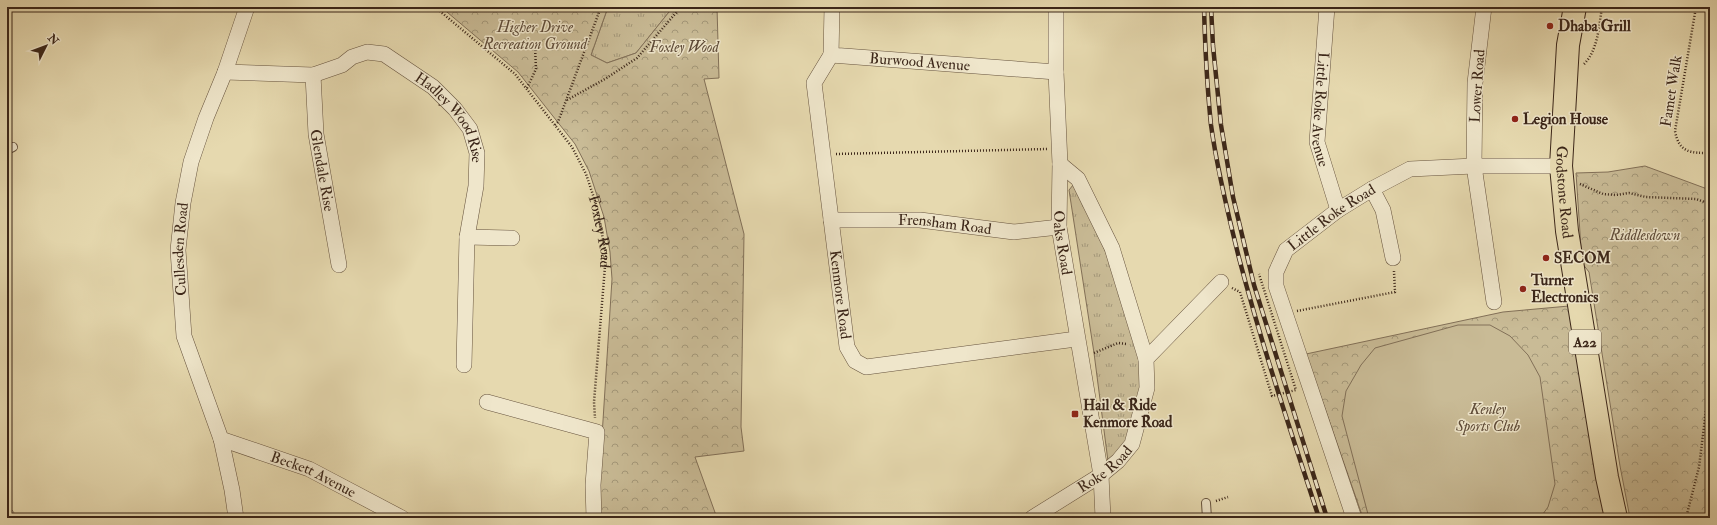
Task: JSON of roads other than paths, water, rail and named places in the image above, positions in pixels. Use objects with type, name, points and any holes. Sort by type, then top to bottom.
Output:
[{"type":"highway","name":"Godstone Road","points":[[1575,7],[1568,45],[1562,170],[1567,231],[1607,477],[1616,518]]},
{"type":"street","name":"Cullesden Road","points":[[236,518],[232,490],[220,439],[184,336],[178,250],[183,204],[191,162],[206,118],[225,72],[247,7]]},
{"type":"street","points":[[831,55],[832,7]]},
{"type":"street","name":"Oaks Road","points":[[1056,7],[1056,72],[1060,164],[1059,228],[1076,339],[1100,475],[1104,518]]},
{"type":"street","name":"Little Roke Avenue","points":[[1327,7],[1317,142],[1338,210]]},
{"type":"street","name":"Lower Road","points":[[1484,7],[1475,83],[1474,166],[1494,302]]},
{"type":"street","name":"Hadley Wood Rise","points":[[225,72],[313,75],[342,65],[352,57],[367,52],[384,54],[433,87],[455,109],[470,129],[477,153],[476,186],[467,237],[464,365]]},
{"type":"street","name":"Burwood Avenue","points":[[831,55],[1056,72]]},
{"type":"street","name":"Kenmore Road","points":[[831,55],[814,83],[847,347],[855,361],[866,366],[1076,339]]},
{"type":"street","name":"Glendale Rise","points":[[313,75],[316,134],[339,265]]},
{"type":"street","name":"Roke Road","points":[[1032,518],[1118,462],[1132,444],[1147,388],[1146,359],[1112,248],[1078,179],[1060,164]]},
{"type":"street","name":"Little Roke Road","points":[[1354,518],[1276,286],[1276,272],[1286,250],[1338,210],[1372,189],[1410,169],[1474,166],[1562,170]]},
{"type":"street","points":[[1372,189],[1383,210],[1393,258]]},
{"type":"street","name":"Frensham Road","points":[[831,220],[920,220],[1014,232],[1059,228]]},
{"type":"street","points":[[467,237],[512,238]]},
{"type":"street","points":[[1146,359],[1221,282]]},
{"type":"street","points":[[487,402],[597,432],[593,485],[594,518]]},
{"type":"street","name":"Beckett Avenue","points":[[220,439],[309,469],[402,518]]},
{"type":"lane","points":[[1206,503],[1207,518]]},
{"type":"railway","points":[[1204,7],[1208,96],[1216,158],[1223,192],[1257,324],[1319,518]]},
{"type":"railway","points":[[1211,7],[1213,46],[1221,125],[1233,197],[1254,285],[1327,518]]},
{"type":"place","name":"Dhaba Grill","points":[[1550,26]]},
{"type":"place","name":"Legion House","points":[[1515,119]]},
{"type":"place","name":"SECOM","points":[[1546,258]]},
{"type":"place","name":"Turner Electronics","points":[[1523,289]]},
{"type":"place","name":"Hail & Ride Kenmore Road","points":[[1075,414]]},
{"type":"park label","name":"Higher Drive Recreation Ground","points":[[535,36]]},
{"type":"park label","name":"Foxley Wood","points":[[684,47]]},
{"type":"park label","name":"Riddlesdown","points":[[1645,235]]},
{"type":"park label","name":"Kenley Sports Club","points":[[1488,418]]}]
